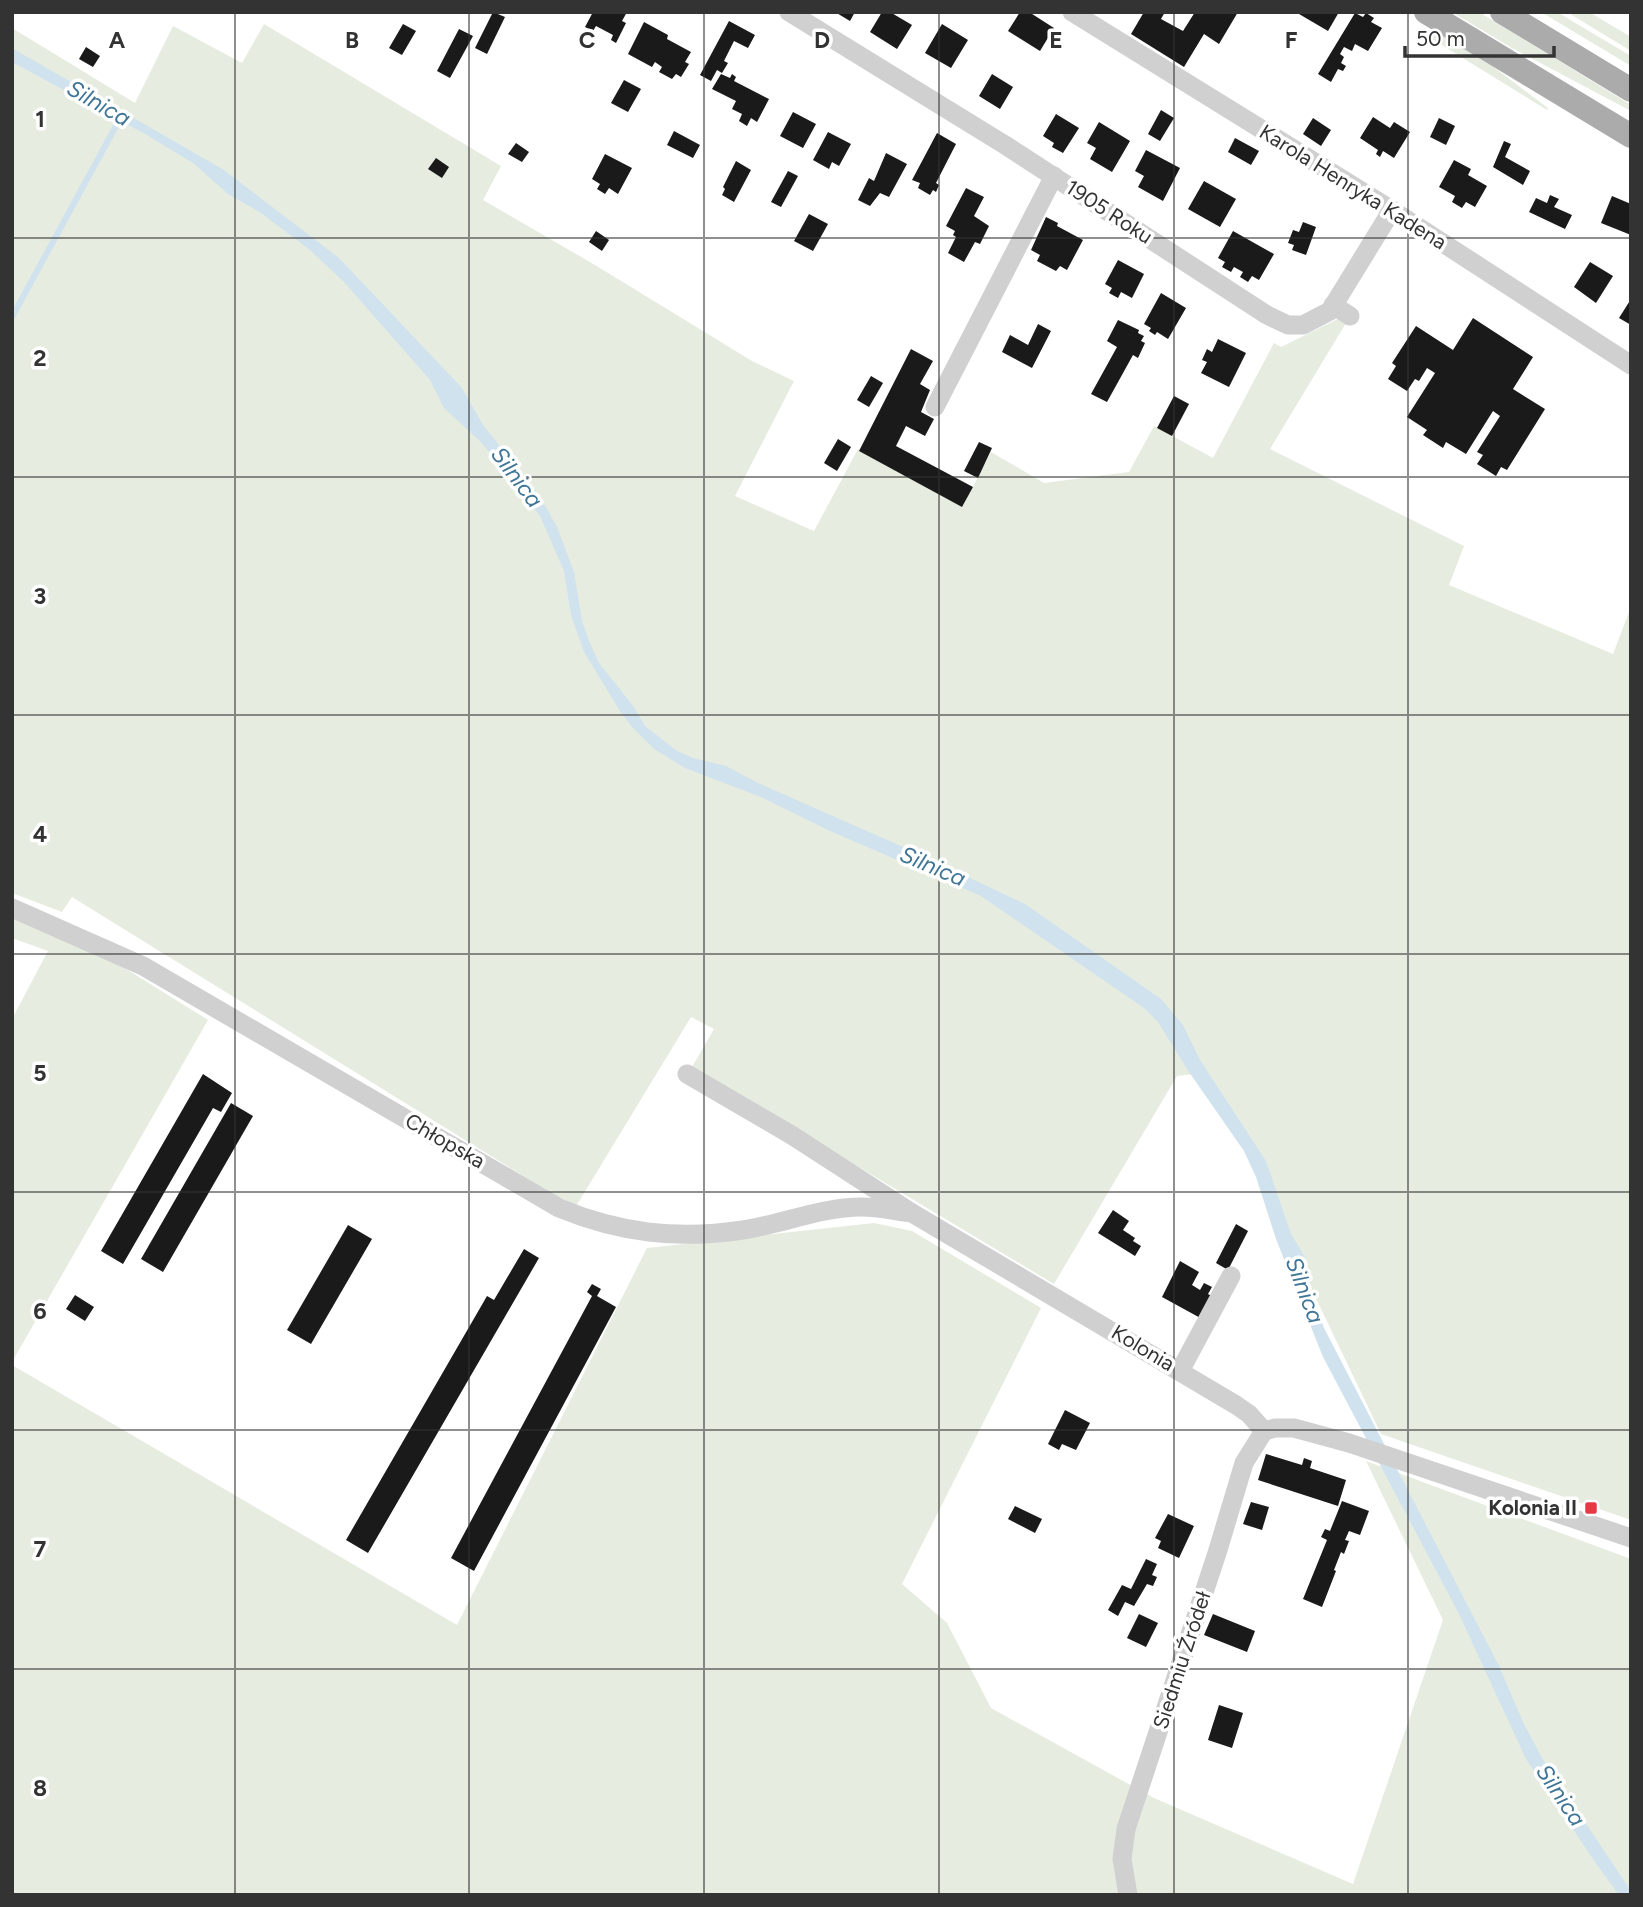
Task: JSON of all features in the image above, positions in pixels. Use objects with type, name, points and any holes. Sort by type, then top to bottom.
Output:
[{"type":"main road","points":[[1426,12],[1631,136]]},
{"type":"main road","points":[[1502,12],[1631,90]]},
{"type":"street","name":"1905 Roku","points":[[789,12],[1054,176],[1267,315],[1288,325],[1303,326],[1330,311],[1342,311],[1392,210]]},
{"type":"street","name":"Karola Henryka Kadena","points":[[1072,12],[1392,210],[1631,365]]},
{"type":"street","points":[[935,407],[1054,176]]},
{"type":"street","name":"Chłopska","points":[[12,908],[143,966],[559,1208],[591,1221],[646,1233],[695,1234],[743,1230],[829,1209],[860,1206],[912,1213]]},
{"type":"street","name":"Kolonia","points":[[687,1073],[793,1136],[912,1213],[1236,1405],[1249,1414],[1264,1431]]},
{"type":"street","points":[[1180,1371],[1231,1276]]},
{"type":"street","points":[[1264,1431],[1294,1428],[1349,1443],[1631,1538]]},
{"type":"street","name":"Siedmiu Źródeł","points":[[1128,1895],[1122,1859],[1126,1829],[1244,1463],[1264,1431]]},
{"type":"shaded area","points":[[1452,12],[1479,12],[1631,105],[1631,111],[1512,48]]},
{"type":"shaded area","points":[[1541,12],[1557,12],[1631,56],[1631,66]]},
{"type":"shaded area","points":[[1567,12],[1589,12],[1631,37],[1631,51]]},
{"type":"shaded area","points":[[264,24],[501,166],[483,200],[752,361],[794,381],[735,496],[814,531],[858,449],[963,506],[991,452],[1044,483],[1129,472],[1154,426],[1213,458],[1274,343],[1281,347],[1338,319],[1346,323],[1270,449],[1464,546],[1449,585],[1613,654],[1631,607],[1631,1520],[1381,1434],[1288,1240],[1266,1161],[1201,1073],[1177,1076],[1054,1284],[692,1067],[714,1029],[691,1017],[575,1208],[72,897],[62,912],[12,893],[12,28],[135,103],[173,26],[242,63]]},
{"type":"shaded area","points":[[1436,32],[1491,65],[1548,108],[1547,110],[1432,39]]},
{"type":"shaded area","points":[[12,918],[102,954],[208,1020],[12,1362],[12,1019],[48,951],[12,938]]},
{"type":"shaded area","points":[[874,1223],[912,1231],[1041,1308],[902,1584],[947,1623],[991,1708],[1154,1798],[1353,1884],[1443,1620],[1366,1461],[1631,1559],[1631,1895],[12,1895],[12,1365],[457,1625],[647,1248]]},
{"type":"water","name":"Silnica","points":[[12,48],[224,170],[339,258],[462,388],[483,425],[541,498],[557,527],[574,572],[582,621],[589,641],[599,663],[634,707],[645,726],[677,751],[726,766],[1025,904],[1161,999],[1183,1025],[1200,1060],[1266,1161],[1291,1234],[1306,1259],[1311,1290],[1324,1328],[1499,1666],[1542,1758],[1631,1891],[1631,1895],[1619,1895],[1526,1759],[1458,1612],[1323,1357],[1244,1151],[1158,1022],[1144,1008],[981,896],[830,831],[761,797],[685,768],[654,749],[620,711],[584,652],[571,615],[564,571],[540,516],[482,443],[444,408],[430,380],[344,282],[310,250],[261,213],[228,194],[193,163],[12,62]]},
{"type":"building","points":[[493,12],[505,17],[487,54],[475,48]]},
{"type":"building","points":[[593,12],[627,12],[622,21],[626,23],[616,43],[611,40],[613,35],[596,26],[593,31],[585,27]]},
{"type":"building","points":[[835,12],[855,12],[850,21]]},
{"type":"building","points":[[882,12],[890,12],[912,25],[897,49],[870,32]]},
{"type":"building","points":[[1020,12],[1029,12],[1054,28],[1040,51],[1008,31]]},
{"type":"building","points":[[1144,12],[1165,12],[1161,19],[1183,31],[1195,12],[1238,12],[1219,44],[1204,34],[1184,67],[1131,34]]},
{"type":"building","points":[[1339,12],[1328,31],[1299,14]]},
{"type":"building","points":[[1355,13],[1363,17],[1366,13],[1374,18],[1371,22],[1382,28],[1368,51],[1355,44],[1352,51],[1344,47],[1340,54],[1344,57],[1341,63],[1346,66],[1343,71],[1338,69],[1331,82],[1318,74]]},
{"type":"building","points":[[729,21],[755,35],[748,48],[734,41],[724,61],[728,63],[722,73],[717,70],[711,81],[700,75]]},
{"type":"building","points":[[644,22],[691,52],[685,62],[689,64],[681,77],[676,74],[672,79],[659,72],[662,67],[655,62],[652,67],[628,54]]},
{"type":"building","points":[[403,24],[416,31],[402,55],[389,48]]},
{"type":"building","points":[[942,24],[968,40],[951,68],[925,53]]},
{"type":"building","points":[[459,29],[473,36],[450,78],[437,71]]},
{"type":"building","points":[[86,47],[100,56],[93,67],[79,59]]},
{"type":"building","points":[[721,74],[730,78],[732,74],[736,77],[734,81],[769,99],[757,122],[751,118],[747,126],[739,121],[742,114],[732,109],[736,101],[712,89]]},
{"type":"building","points":[[992,74],[1013,87],[1000,109],[979,96]]},
{"type":"building","points":[[624,80],[641,89],[628,112],[611,103]]},
{"type":"building","points":[[1161,110],[1174,118],[1160,141],[1148,134]]},
{"type":"building","points":[[793,112],[816,124],[803,148],[780,136]]},
{"type":"building","points":[[1056,114],[1079,128],[1063,153],[1052,147],[1054,143],[1043,136]]},
{"type":"building","points":[[1373,117],[1390,128],[1394,122],[1410,132],[1394,158],[1383,151],[1380,157],[1376,154],[1378,150],[1360,138]]},
{"type":"building","points":[[1313,118],[1331,130],[1321,146],[1303,134]]},
{"type":"building","points":[[1439,118],[1455,126],[1446,145],[1430,137]]},
{"type":"building","points":[[1099,122],[1130,141],[1112,172],[1090,159],[1096,148],[1087,143]]},
{"type":"building","points":[[674,131],[700,145],[693,158],[667,145]]},
{"type":"building","points":[[828,132],[851,144],[839,166],[832,162],[829,169],[813,160]]},
{"type":"building","points":[[937,133],[956,144],[936,183],[939,185],[936,192],[933,190],[930,195],[918,188],[920,183],[912,180]]},
{"type":"building","points":[[1235,138],[1259,151],[1251,165],[1228,152]]},
{"type":"building","points":[[1504,141],[1511,144],[1505,157],[1530,171],[1523,185],[1493,167]]},
{"type":"building","points":[[516,143],[529,152],[522,162],[508,154]]},
{"type":"building","points":[[1146,150],[1180,168],[1163,201],[1138,187],[1144,176],[1135,171]]},
{"type":"building","points":[[886,153],[907,164],[889,197],[880,193],[870,206],[858,200],[869,178],[874,181]]},
{"type":"building","points":[[605,154],[632,168],[618,194],[609,188],[605,194],[597,189],[600,184],[592,179]]},
{"type":"building","points":[[436,158],[449,167],[442,178],[428,169]]},
{"type":"building","points":[[1454,160],[1471,169],[1468,175],[1487,186],[1475,207],[1466,202],[1462,208],[1452,202],[1455,196],[1439,187]]},
{"type":"building","points":[[736,161],[751,170],[734,202],[722,195],[725,189],[723,187]]},
{"type":"building","points":[[788,171],[798,176],[781,207],[771,202]]},
{"type":"building","points":[[1204,181],[1236,199],[1220,227],[1188,209]]},
{"type":"building","points":[[966,188],[984,197],[974,216],[989,226],[980,244],[975,242],[964,262],[948,253],[956,237],[953,235],[955,231],[946,226]]},
{"type":"building","points":[[1550,195],[1559,199],[1554,207],[1572,215],[1565,229],[1529,212],[1536,198],[1547,203]]},
{"type":"building","points":[[1612,196],[1631,204],[1631,235],[1601,223]]},
{"type":"building","points":[[809,214],[828,224],[813,251],[794,241]]},
{"type":"building","points":[[1046,217],[1083,240],[1067,270],[1060,266],[1056,271],[1037,261],[1040,255],[1031,250]]},
{"type":"building","points":[[1303,222],[1316,227],[1306,255],[1292,250],[1294,245],[1288,243],[1293,230],[1299,232]]},
{"type":"building","points":[[596,231],[609,240],[602,251],[589,242]]},
{"type":"building","points":[[1233,231],[1274,254],[1259,280],[1252,276],[1248,282],[1240,277],[1243,272],[1234,267],[1231,272],[1222,267],[1225,262],[1218,258]]},
{"type":"building","points":[[1118,260],[1144,274],[1132,298],[1121,292],[1118,298],[1109,293],[1112,288],[1105,284]]},
{"type":"building","points":[[1590,262],[1613,276],[1596,303],[1574,287]]},
{"type":"building","points":[[1161,293],[1186,308],[1168,339],[1157,332],[1155,335],[1149,331],[1151,328],[1144,324]]},
{"type":"building","points":[[1631,299],[1631,325],[1619,318]]},
{"type":"building","points":[[1473,318],[1533,357],[1513,389],[1545,409],[1507,470],[1501,467],[1496,476],[1477,464],[1483,455],[1477,452],[1500,416],[1493,411],[1466,454],[1446,442],[1443,448],[1423,435],[1427,430],[1407,417],[1435,373],[1427,368],[1419,381],[1415,379],[1407,391],[1388,379],[1396,366],[1392,363],[1416,326],[1453,350]]},
{"type":"building","points":[[1118,320],[1139,330],[1138,333],[1144,336],[1141,341],[1145,343],[1138,358],[1133,355],[1107,402],[1091,394],[1117,347],[1107,341]]},
{"type":"building","points":[[1038,324],[1051,331],[1032,368],[1002,352],[1010,335],[1028,345]]},
{"type":"building","points":[[1218,339],[1246,353],[1229,387],[1201,373],[1207,362],[1202,360],[1207,349],[1212,352]]},
{"type":"building","points":[[911,349],[933,361],[920,384],[930,390],[921,412],[934,419],[925,436],[906,426],[896,446],[973,487],[962,507],[859,451]]},
{"type":"building","points":[[871,376],[883,383],[869,407],[857,400]]},
{"type":"building","points":[[1174,396],[1189,404],[1172,436],[1157,428]]},
{"type":"building","points":[[838,439],[851,447],[837,471],[824,463]]},
{"type":"building","points":[[979,442],[992,448],[978,478],[964,471]]},
{"type":"building","points":[[203,1074],[232,1093],[221,1112],[213,1108],[123,1264],[101,1251]]},
{"type":"building","points":[[231,1103],[253,1116],[163,1272],[141,1259]]},
{"type":"building","points":[[1113,1210],[1129,1221],[1123,1230],[1141,1246],[1135,1256],[1098,1233]]},
{"type":"building","points":[[1236,1224],[1248,1231],[1228,1270],[1216,1263]]},
{"type":"building","points":[[348,1225],[372,1239],[311,1344],[287,1330]]},
{"type":"building","points":[[524,1249],[539,1258],[368,1553],[346,1540],[487,1296],[494,1300]]},
{"type":"building","points":[[1180,1261],[1199,1272],[1192,1285],[1200,1290],[1204,1283],[1212,1287],[1208,1294],[1215,1298],[1204,1320],[1162,1297]]},
{"type":"building","points":[[592,1284],[601,1289],[597,1296],[616,1307],[474,1571],[451,1558],[592,1296],[587,1292]]},
{"type":"building","points":[[75,1295],[94,1307],[85,1321],[66,1309]]},
{"type":"building","points":[[1065,1410],[1090,1423],[1076,1450],[1062,1444],[1059,1450],[1048,1444]]},
{"type":"building","points":[[1266,1454],[1302,1465],[1304,1458],[1312,1461],[1310,1468],[1346,1480],[1338,1506],[1258,1480]]},
{"type":"building","points":[[1342,1501],[1369,1511],[1360,1535],[1349,1531],[1345,1540],[1349,1541],[1344,1554],[1341,1552],[1322,1607],[1303,1599],[1327,1540],[1321,1537],[1325,1529],[1330,1531]]},
{"type":"building","points":[[1251,1502],[1269,1507],[1262,1530],[1243,1524]]},
{"type":"building","points":[[1015,1506],[1042,1519],[1035,1533],[1008,1519]]},
{"type":"building","points":[[1168,1514],[1194,1526],[1179,1558],[1158,1548],[1161,1541],[1155,1538]]},
{"type":"building","points":[[1146,1559],[1157,1564],[1152,1575],[1157,1577],[1153,1586],[1147,1584],[1134,1606],[1125,1602],[1118,1616],[1108,1610],[1122,1585],[1131,1589]]},
{"type":"building","points":[[1139,1614],[1158,1623],[1146,1647],[1127,1638]]},
{"type":"building","points":[[1213,1614],[1255,1631],[1247,1652],[1204,1635]]},
{"type":"building","points":[[1219,1705],[1243,1713],[1232,1748],[1208,1740]]},
{"type":"waterway","name":"Silnica","points":[[12,317],[122,115]]},
{"type":"place","name":"Kolonia II","points":[[1591,1508]]}]
